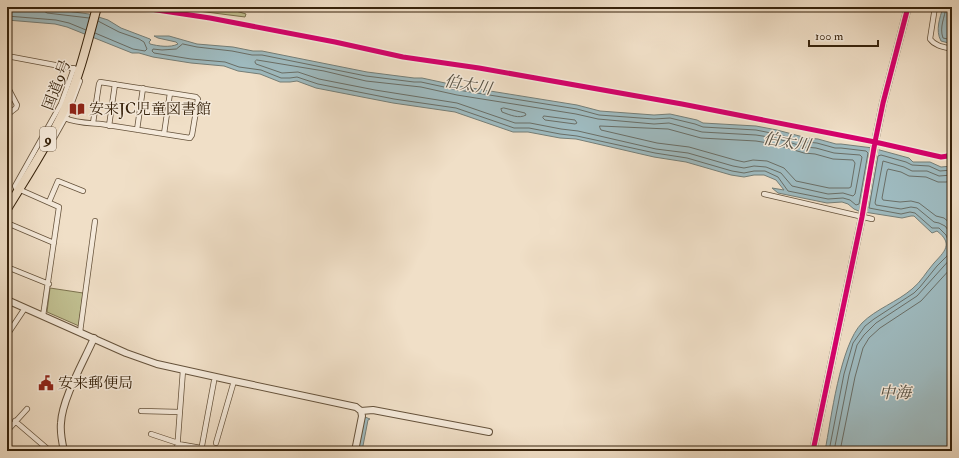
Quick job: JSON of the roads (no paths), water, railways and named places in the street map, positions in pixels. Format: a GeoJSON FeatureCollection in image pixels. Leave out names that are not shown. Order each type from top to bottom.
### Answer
{"type":"FeatureCollection","features":[{"type":"Feature","properties":{"kind":"highway","name":"国道9号"},"geometry":{"type":"LineString","coordinates":[[7,209],[21,190],[61,117],[70,97],[97,7]]}},
{"type":"Feature","properties":{"kind":"street"},"geometry":{"type":"LineString","coordinates":[[137,7],[226,21],[403,57],[478,68],[682,104],[875,142],[941,157],[948,156],[952,150]]}},
{"type":"Feature","properties":{"kind":"street"},"geometry":{"type":"LineString","coordinates":[[813,451],[862,217],[883,103],[908,7]]}},
{"type":"Feature","properties":{"kind":"street"},"geometry":{"type":"LineString","coordinates":[[935,7],[930,39],[937,45],[952,49]]}},
{"type":"Feature","properties":{"kind":"street"},"geometry":{"type":"LineString","coordinates":[[7,56],[78,68],[83,72],[65,118],[21,190]]}},
{"type":"Feature","properties":{"kind":"street"},"geometry":{"type":"LineString","coordinates":[[44,316],[59,207],[21,190],[16,187],[16,185],[57,114],[78,68]]}},
{"type":"Feature","properties":{"kind":"street"},"geometry":{"type":"LineString","coordinates":[[65,118],[109,126],[190,138],[194,128],[198,99],[196,97],[100,82],[93,123]]}},
{"type":"Feature","properties":{"kind":"street"},"geometry":{"type":"LineString","coordinates":[[109,126],[115,84]]}},
{"type":"Feature","properties":{"kind":"street"},"geometry":{"type":"LineString","coordinates":[[7,86],[8,93],[17,106],[7,115]]}},
{"type":"Feature","properties":{"kind":"street"},"geometry":{"type":"LineString","coordinates":[[137,130],[143,88]]}},
{"type":"Feature","properties":{"kind":"street"},"geometry":{"type":"LineString","coordinates":[[164,134],[170,93]]}},
{"type":"Feature","properties":{"kind":"street"},"geometry":{"type":"LineString","coordinates":[[48,202],[58,181],[83,190]]}},
{"type":"Feature","properties":{"kind":"street"},"geometry":{"type":"LineString","coordinates":[[764,194],[872,219]]}},
{"type":"Feature","properties":{"kind":"street"},"geometry":{"type":"LineString","coordinates":[[80,332],[95,221]]}},
{"type":"Feature","properties":{"kind":"street"},"geometry":{"type":"LineString","coordinates":[[7,223],[54,243]]}},
{"type":"Feature","properties":{"kind":"street"},"geometry":{"type":"LineString","coordinates":[[7,267],[49,284]]}},
{"type":"Feature","properties":{"kind":"street"},"geometry":{"type":"LineString","coordinates":[[7,300],[126,353],[157,364],[356,407],[361,411],[362,416],[355,451]]}},
{"type":"Feature","properties":{"kind":"street"},"geometry":{"type":"LineString","coordinates":[[7,335],[25,308]]}},
{"type":"Feature","properties":{"kind":"street"},"geometry":{"type":"LineString","coordinates":[[55,451],[64,450],[61,435],[62,414],[69,393],[94,338]]}},
{"type":"Feature","properties":{"kind":"street"},"geometry":{"type":"LineString","coordinates":[[177,451],[183,370]]}},
{"type":"Feature","properties":{"kind":"street"},"geometry":{"type":"LineString","coordinates":[[151,434],[201,449],[214,381]]}},
{"type":"Feature","properties":{"kind":"street"},"geometry":{"type":"LineString","coordinates":[[216,443],[234,381]]}},
{"type":"Feature","properties":{"kind":"street"},"geometry":{"type":"LineString","coordinates":[[7,431],[27,409]]}},
{"type":"Feature","properties":{"kind":"street"},"geometry":{"type":"LineString","coordinates":[[361,411],[373,410],[489,432]]}},
{"type":"Feature","properties":{"kind":"street"},"geometry":{"type":"LineString","coordinates":[[141,411],[180,412]]}},
{"type":"Feature","properties":{"kind":"street"},"geometry":{"type":"LineString","coordinates":[[16,422],[50,451]]}},
{"type":"Feature","properties":{"kind":"water","name":"伯太川"},"geometry":{"type":"Polygon","coordinates":[[[7,7],[36,7],[89,14],[108,20],[121,28],[150,39],[150,44],[168,46],[178,44],[176,42],[154,36],[169,36],[197,44],[262,51],[367,72],[422,78],[459,86],[577,105],[600,111],[654,115],[670,114],[697,120],[703,123],[756,126],[836,144],[873,148],[861,212],[842,202],[827,203],[778,193],[772,188],[784,190],[776,180],[764,175],[744,177],[731,175],[686,162],[654,157],[576,139],[560,138],[528,132],[513,132],[455,112],[393,103],[316,88],[297,81],[280,82],[260,74],[238,71],[224,66],[191,63],[132,53],[67,27],[55,24],[7,20],[7,7]]]}},
{"type":"Feature","properties":{"kind":"water"},"geometry":{"type":"Polygon","coordinates":[[[943,7],[952,7],[952,44],[941,41],[938,33],[943,7]]]}},
{"type":"Feature","properties":{"kind":"water","name":"中海"},"geometry":{"type":"Polygon","coordinates":[[[876,149],[909,158],[913,162],[930,162],[941,167],[952,166],[952,451],[825,451],[842,365],[854,334],[862,323],[868,318],[906,294],[915,286],[946,248],[945,240],[937,231],[932,233],[914,216],[902,218],[864,212],[876,149]]]}},
{"type":"Feature","properties":{"kind":"water"},"geometry":{"type":"Polygon","coordinates":[[[365,417],[370,419],[368,420],[362,451],[358,451],[365,417]]]}},
{"type":"Feature","properties":{"kind":"waterway"},"geometry":{"type":"LineString","coordinates":[[202,7],[230,11]]}},
{"type":"Feature","properties":{"kind":"place","name":"安来JC児童図書館"},"geometry":{"type":"Point","coordinates":[77,109]}},
{"type":"Feature","properties":{"kind":"place","name":"安来郵便局"},"geometry":{"type":"Point","coordinates":[46,383]}}]}
